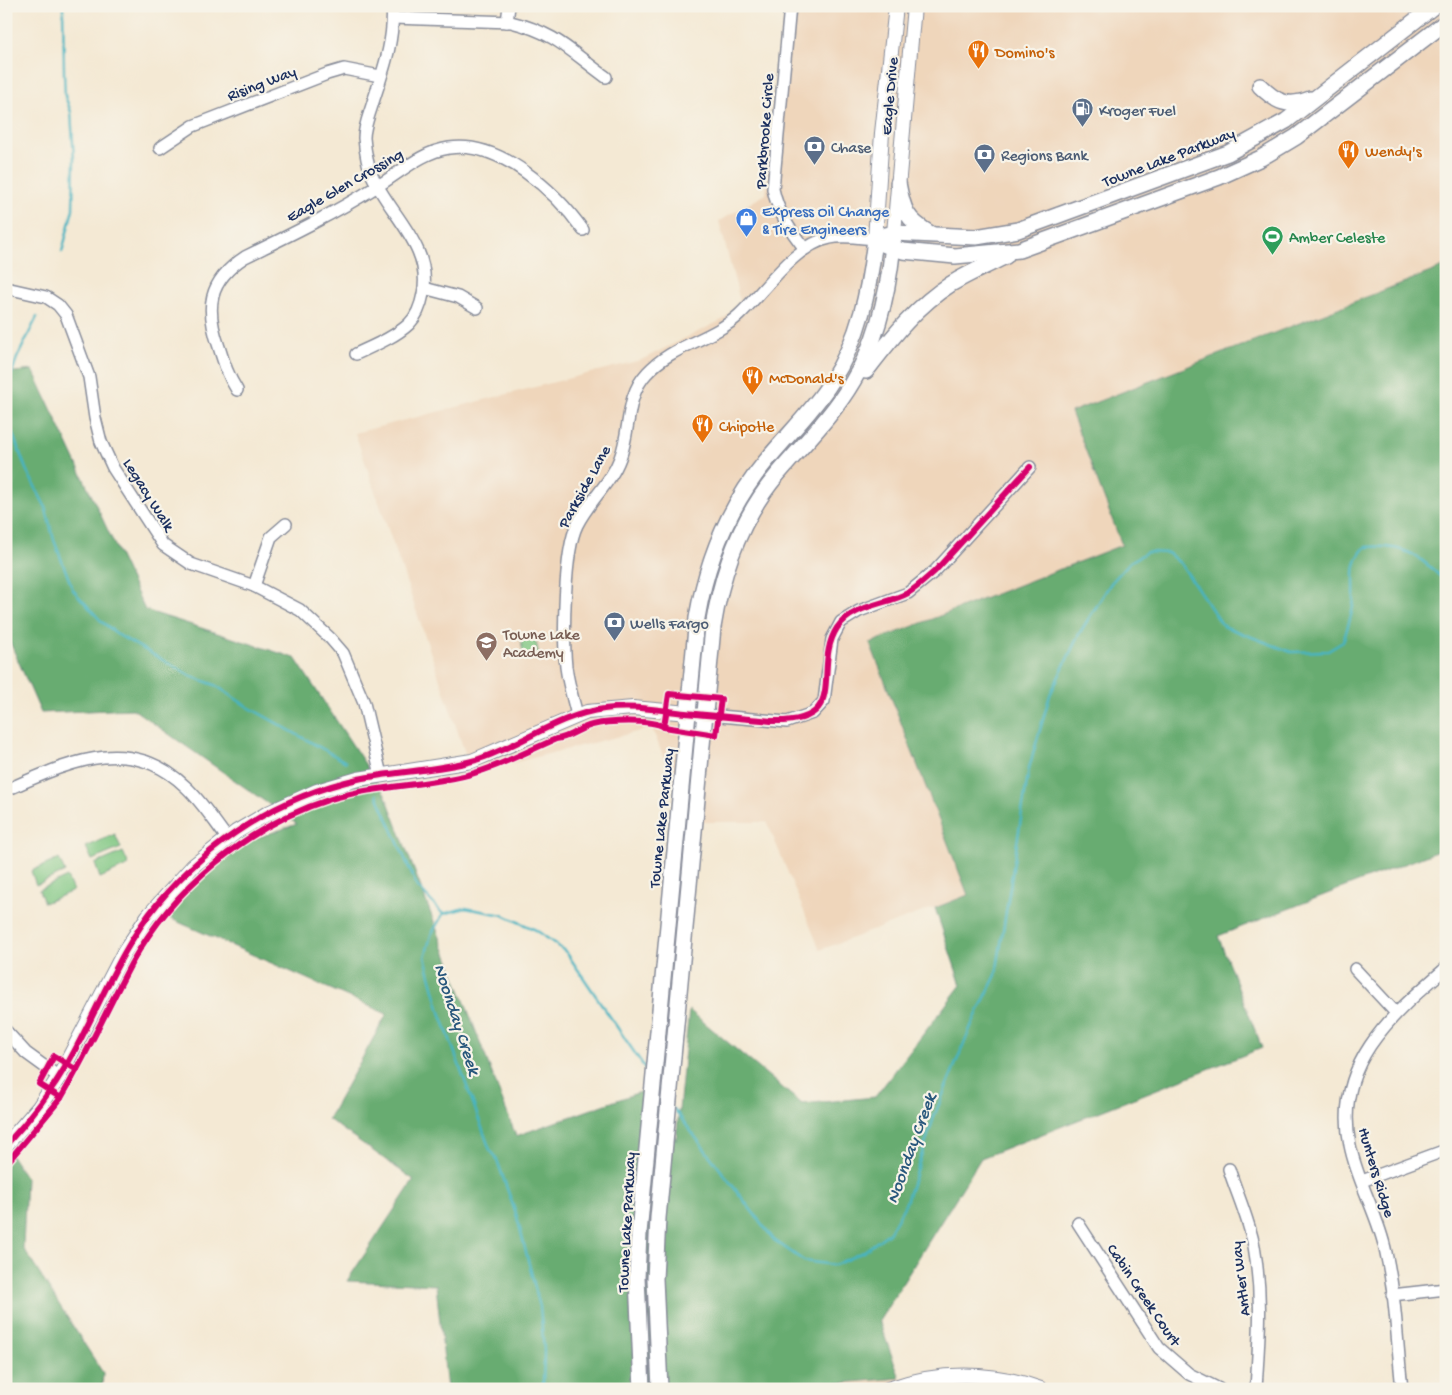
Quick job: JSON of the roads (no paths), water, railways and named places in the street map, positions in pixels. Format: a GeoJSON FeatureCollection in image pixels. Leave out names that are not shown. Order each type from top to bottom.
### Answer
{"type":"FeatureCollection","features":[{"type":"Feature","properties":{"kind":"main road","name":"Towne Lake Parkway"},"geometry":{"type":"LineString","coordinates":[[642,1389],[637,1278],[646,1149],[697,618],[706,572],[713,550],[726,522],[752,478],[812,410],[831,383],[846,356],[866,303],[875,239],[894,233],[976,237],[1000,234],[1051,220],[1235,150],[1279,125],[1434,6]]}},
{"type":"Feature","properties":{"kind":"main road"},"geometry":{"type":"LineString","coordinates":[[842,399],[892,337],[922,306],[952,284],[1020,250],[1219,178],[1261,158],[1315,124],[1446,22]]}},
{"type":"Feature","properties":{"kind":"main road"},"geometry":{"type":"LineString","coordinates":[[1260,86],[1271,97],[1285,104],[1304,101],[1323,93]]}},
{"type":"Feature","properties":{"kind":"main road"},"geometry":{"type":"LineString","coordinates":[[898,183],[904,209],[908,217],[920,228],[935,235]]}},
{"type":"Feature","properties":{"kind":"main road","name":"Eagle Drive"},"geometry":{"type":"LineString","coordinates":[[893,249],[894,233]]}},
{"type":"Feature","properties":{"kind":"main road"},"geometry":{"type":"LineString","coordinates":[[875,239],[893,249],[955,256],[1020,250]]}},
{"type":"Feature","properties":{"kind":"main road","name":"Towne Lake Parkway"},"geometry":{"type":"LineString","coordinates":[[660,1389],[655,1279],[674,1039],[716,612],[728,560],[749,515],[775,476],[818,430],[842,399],[862,364],[878,327],[887,289],[893,249]]}},
{"type":"Feature","properties":{"kind":"street"},"geometry":{"type":"LineString","coordinates":[[508,22],[509,6]]}},
{"type":"Feature","properties":{"kind":"street","name":"Parkbrooke Circle"},"geometry":{"type":"LineString","coordinates":[[790,6],[773,189],[776,203],[787,226],[805,249]]}},
{"type":"Feature","properties":{"kind":"street","name":"Eagle Drive"},"geometry":{"type":"LineString","coordinates":[[875,239],[883,126],[896,6]]}},
{"type":"Feature","properties":{"kind":"street","name":"Eagle Drive"},"geometry":{"type":"LineString","coordinates":[[894,233],[914,6]]}},
{"type":"Feature","properties":{"kind":"street"},"geometry":{"type":"LineString","coordinates":[[356,354],[408,324],[416,314],[424,288],[424,275],[418,249],[378,187],[368,161],[364,136],[380,76],[386,66],[393,12],[508,22],[547,33],[606,77]]}},
{"type":"Feature","properties":{"kind":"street","name":"Rising Way"},"geometry":{"type":"LineString","coordinates":[[160,148],[192,126],[327,74],[344,69],[380,76]]}},
{"type":"Feature","properties":{"kind":"street","name":"Eagle Glen Crossing"},"geometry":{"type":"LineString","coordinates":[[237,390],[229,377],[212,328],[210,313],[210,302],[223,277],[232,266],[245,257],[304,228],[378,187],[400,170],[439,151],[450,148],[479,149],[504,158],[516,165],[563,203],[583,230]]}},
{"type":"Feature","properties":{"kind":"street","name":"Parkside Lane"},"geometry":{"type":"LineString","coordinates":[[577,715],[568,679],[564,650],[570,548],[577,526],[584,513],[618,464],[636,389],[646,373],[667,356],[731,322],[805,249],[829,238],[840,236],[875,239]]}},
{"type":"Feature","properties":{"kind":"street","name":"Legacy Walk"},"geometry":{"type":"LineString","coordinates":[[6,288],[46,297],[58,305],[66,315],[77,339],[89,377],[95,418],[101,442],[113,468],[163,545],[191,564],[254,586],[300,610],[343,653],[364,702],[381,775]]}},
{"type":"Feature","properties":{"kind":"street"},"geometry":{"type":"LineString","coordinates":[[424,288],[458,297],[477,308]]}},
{"type":"Feature","properties":{"kind":"street"},"geometry":{"type":"LineString","coordinates":[[6,1145],[39,1107],[59,1077],[138,930],[178,881],[227,838],[268,813],[300,798],[345,782],[472,761],[503,750],[577,715],[620,708],[787,722],[812,713],[824,701],[832,639],[842,622],[859,611],[900,596],[918,586],[935,571],[1030,467]]}},
{"type":"Feature","properties":{"kind":"street"},"geometry":{"type":"LineString","coordinates":[[254,586],[271,537],[286,524]]}},
{"type":"Feature","properties":{"kind":"street"},"geometry":{"type":"LineString","coordinates":[[6,790],[47,773],[90,760],[116,755],[141,758],[168,772],[188,788],[227,838]]}},
{"type":"Feature","properties":{"kind":"street","name":"Hunters Ridge"},"geometry":{"type":"LineString","coordinates":[[1402,1389],[1386,1252],[1350,1145],[1348,1106],[1354,1078],[1361,1059],[1395,1012],[1446,968]]}},
{"type":"Feature","properties":{"kind":"street"},"geometry":{"type":"LineString","coordinates":[[1355,969],[1395,1012]]}},
{"type":"Feature","properties":{"kind":"street"},"geometry":{"type":"LineString","coordinates":[[6,1031],[26,1053],[59,1077]]}},
{"type":"Feature","properties":{"kind":"street"},"geometry":{"type":"LineString","coordinates":[[1362,1181],[1446,1150]]}},
{"type":"Feature","properties":{"kind":"street","name":"Antler Way"},"geometry":{"type":"LineString","coordinates":[[1229,1169],[1253,1244],[1260,1287],[1261,1332],[1256,1389]]}},
{"type":"Feature","properties":{"kind":"street","name":"Cabin Creek Court"},"geometry":{"type":"LineString","coordinates":[[1078,1223],[1159,1348],[1189,1374],[1219,1389]]}},
{"type":"Feature","properties":{"kind":"street"},"geometry":{"type":"LineString","coordinates":[[1392,1295],[1446,1289]]}},
{"type":"Feature","properties":{"kind":"street"},"geometry":{"type":"LineString","coordinates":[[888,1389],[921,1380],[959,1375],[997,1378],[1041,1389]]}},
{"type":"Feature","properties":{"kind":"waterway"},"geometry":{"type":"LineString","coordinates":[[62,252],[73,209],[74,159],[71,112],[65,96],[63,6]]}},
{"type":"Feature","properties":{"kind":"waterway"},"geometry":{"type":"LineString","coordinates":[[37,317],[17,358],[9,381],[10,427],[26,469],[45,506],[54,540],[73,590],[102,622],[120,636],[193,677],[215,685],[248,707],[346,762]]}},
{"type":"Feature","properties":{"kind":"waterway","name":"Noonday Creek"},"geometry":{"type":"LineString","coordinates":[[674,1109],[774,1240],[804,1261],[835,1265],[863,1252],[889,1233],[905,1205],[935,1114],[972,1024],[996,975],[1029,768],[1050,695],[1079,634],[1111,583],[1130,562],[1147,552],[1168,553],[1181,564],[1223,626],[1291,652],[1328,651],[1343,642],[1353,608],[1355,565],[1365,547],[1391,547],[1410,553],[1428,565],[1446,582]]}},
{"type":"Feature","properties":{"kind":"waterway"},"geometry":{"type":"LineString","coordinates":[[377,795],[417,886],[443,914]]}},
{"type":"Feature","properties":{"kind":"waterway","name":"Noonday Creek"},"geometry":{"type":"LineString","coordinates":[[543,1389],[544,1350],[540,1307],[517,1217],[496,1157],[490,1150],[440,1012],[425,957],[431,935],[443,914],[465,908],[503,915],[536,930],[566,952],[649,1074]]}},
{"type":"Feature","properties":{"kind":"place","name":"Domino's"},"geometry":{"type":"Point","coordinates":[979,70]}},
{"type":"Feature","properties":{"kind":"place","name":"Kroger Fuel"},"geometry":{"type":"Point","coordinates":[1083,128]}},
{"type":"Feature","properties":{"kind":"place","name":"Chase"},"geometry":{"type":"Point","coordinates":[815,165]}},
{"type":"Feature","properties":{"kind":"place","name":"Wendy's"},"geometry":{"type":"Point","coordinates":[1349,169]}},
{"type":"Feature","properties":{"kind":"place","name":"Regions Bank"},"geometry":{"type":"Point","coordinates":[985,173]}},
{"type":"Feature","properties":{"kind":"place","name":"Express Oil Change & Tire Engineers"},"geometry":{"type":"Point","coordinates":[746,238]}},
{"type":"Feature","properties":{"kind":"place","name":"Amber Celeste"},"geometry":{"type":"Point","coordinates":[1273,255]}},
{"type":"Feature","properties":{"kind":"place","name":"McDonald's"},"geometry":{"type":"Point","coordinates":[753,396]}},
{"type":"Feature","properties":{"kind":"place","name":"Chipotle"},"geometry":{"type":"Point","coordinates":[703,444]}},
{"type":"Feature","properties":{"kind":"place","name":"Wells Fargo"},"geometry":{"type":"Point","coordinates":[614,641]}},
{"type":"Feature","properties":{"kind":"place","name":"Towne Lake Academy"},"geometry":{"type":"Point","coordinates":[487,661]}}]}
